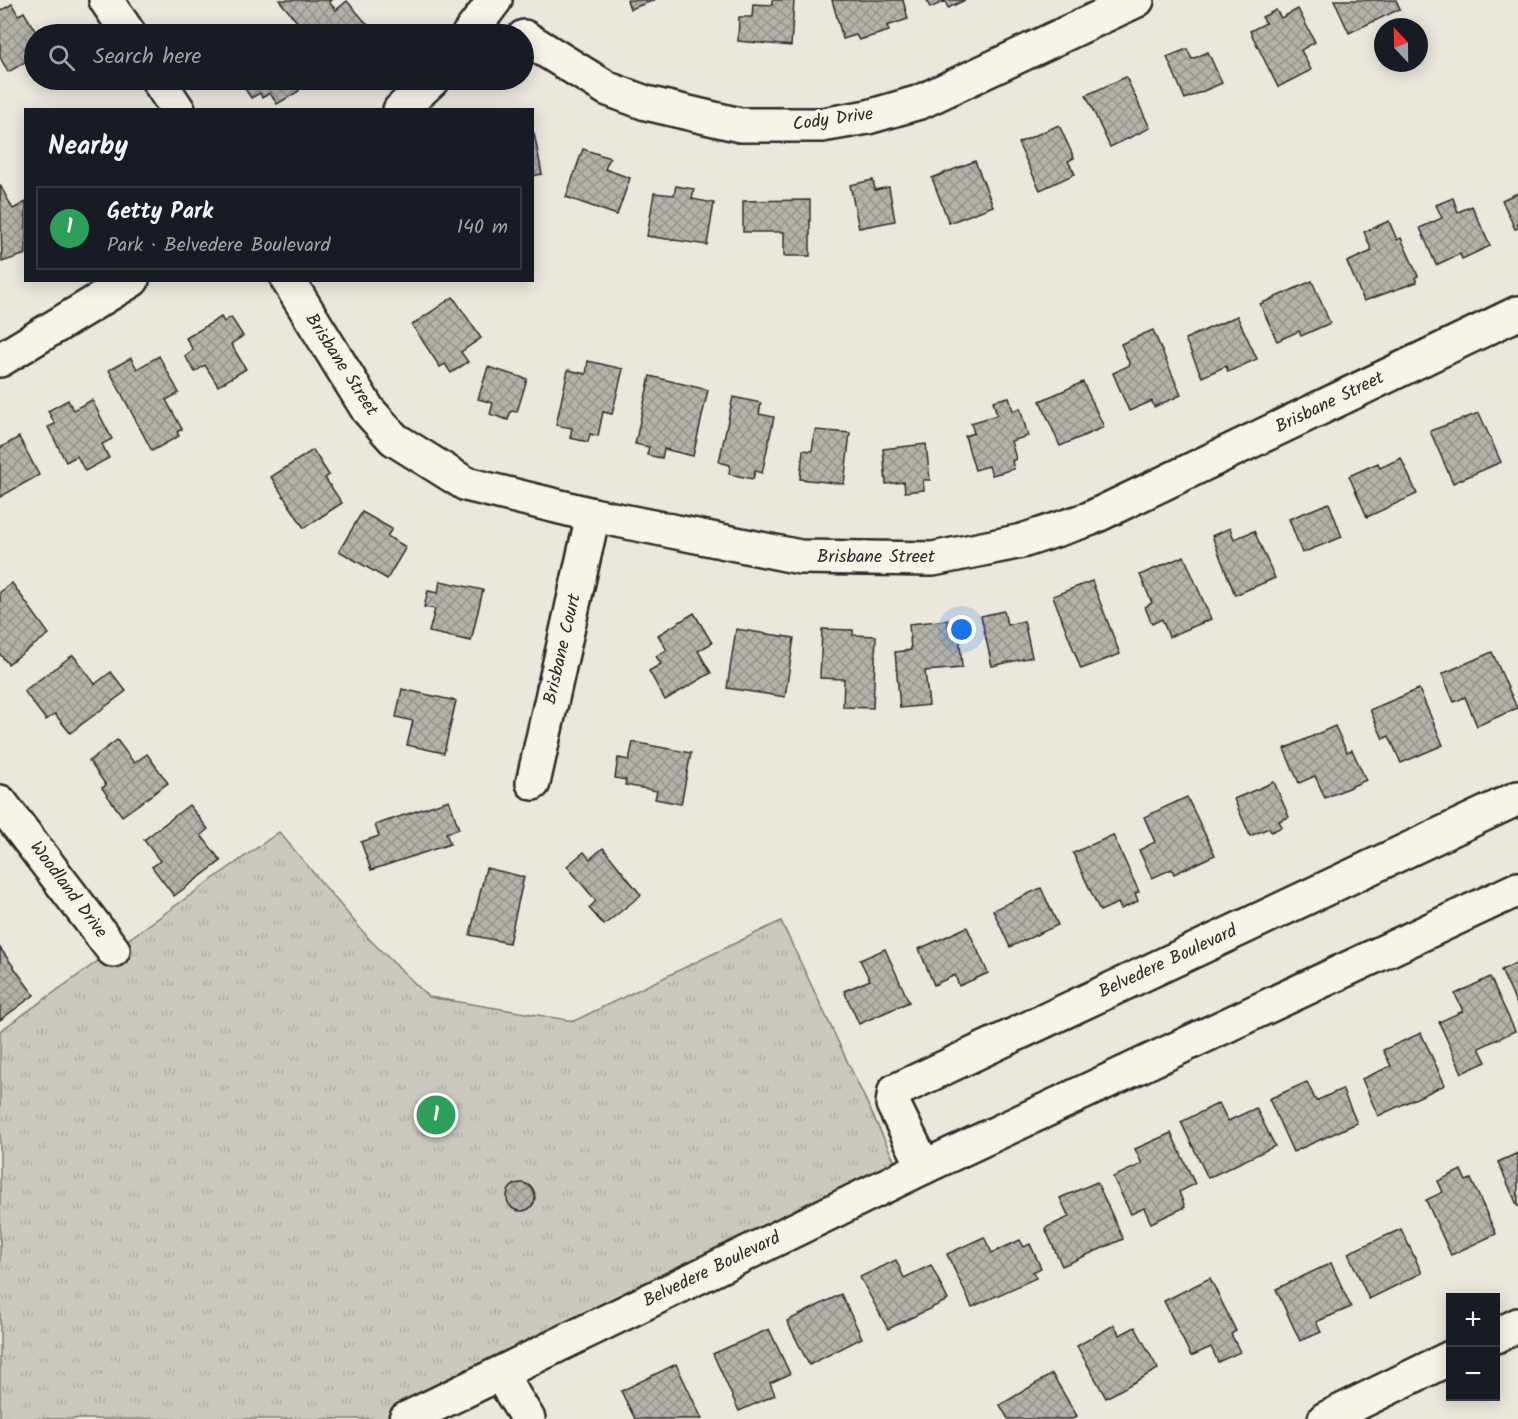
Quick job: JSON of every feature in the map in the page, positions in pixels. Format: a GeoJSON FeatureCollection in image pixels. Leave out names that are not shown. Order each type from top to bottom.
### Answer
{"type":"FeatureCollection","features":[{"type":"Feature","properties":{"kind":"street"},"geometry":{"type":"LineString","coordinates":[[106,0],[122,24]]}},
{"type":"Feature","properties":{"kind":"street","name":"Cody Drive"},"geometry":{"type":"LineString","coordinates":[[534,43],[608,89],[646,103],[740,125],[822,125],[868,117],[920,102],[1137,0]]}},
{"type":"Feature","properties":{"kind":"street"},"geometry":{"type":"LineString","coordinates":[[484,16],[500,24]]}},
{"type":"Feature","properties":{"kind":"street"},"geometry":{"type":"LineString","coordinates":[[165,90],[177,108]]}},
{"type":"Feature","properties":{"kind":"street"},"geometry":{"type":"LineString","coordinates":[[402,108],[421,90]]}},
{"type":"Feature","properties":{"kind":"street"},"geometry":{"type":"LineString","coordinates":[[0,360],[129,282]]}},
{"type":"Feature","properties":{"kind":"street","name":"Brisbane Street"},"geometry":{"type":"LineString","coordinates":[[289,282],[368,410],[394,439],[466,483],[593,515],[800,557],[933,559],[1022,541],[1089,519],[1518,314]]}},
{"type":"Feature","properties":{"kind":"street","name":"Brisbane Court"},"geometry":{"type":"LineString","coordinates":[[533,783],[593,515]]}},
{"type":"Feature","properties":{"kind":"street","name":"Belvedere Boulevard"},"geometry":{"type":"LineString","coordinates":[[924,1167],[893,1104],[895,1090],[1518,798]]}},
{"type":"Feature","properties":{"kind":"street","name":"Woodland Drive"},"geometry":{"type":"LineString","coordinates":[[0,802],[113,950]]}},
{"type":"Feature","properties":{"kind":"street","name":"Belvedere Boulevard"},"geometry":{"type":"LineString","coordinates":[[406,1419],[924,1167],[1518,890]]}},
{"type":"Feature","properties":{"kind":"street"},"geometry":{"type":"LineString","coordinates":[[1500,1334],[1518,1325]]}},
{"type":"Feature","properties":{"kind":"street"},"geometry":{"type":"LineString","coordinates":[[1325,1419],[1446,1360]]}},
{"type":"Feature","properties":{"kind":"street"},"geometry":{"type":"LineString","coordinates":[[500,1374],[528,1419]]}},
{"type":"Feature","properties":{"kind":"green space"},"geometry":{"type":"Polygon","coordinates":[[[279,832],[370,940],[429,997],[574,1021],[781,921],[902,1177],[406,1419],[0,1419],[0,1031],[279,832]]]}},
{"type":"Feature","properties":{"kind":"building"},"geometry":{"type":"Polygon","coordinates":[[[279,0],[331,0],[329,2],[336,10],[347,1],[367,24],[299,24],[279,0]]]}},
{"type":"Feature","properties":{"kind":"building"},"geometry":{"type":"Polygon","coordinates":[[[627,0],[655,0],[630,9],[627,0]]]}},
{"type":"Feature","properties":{"kind":"building"},"geometry":{"type":"Polygon","coordinates":[[[772,0],[794,0],[791,46],[738,41],[739,17],[752,17],[753,4],[772,5],[772,0]]]}},
{"type":"Feature","properties":{"kind":"building"},"geometry":{"type":"Polygon","coordinates":[[[832,0],[903,0],[908,19],[887,26],[889,31],[859,40],[856,35],[843,39],[832,0]]]}},
{"type":"Feature","properties":{"kind":"building"},"geometry":{"type":"Polygon","coordinates":[[[927,0],[965,0],[948,8],[945,1],[930,8],[927,0]]]}},
{"type":"Feature","properties":{"kind":"building"},"geometry":{"type":"Polygon","coordinates":[[[1334,0],[1396,0],[1400,9],[1381,18],[1374,18],[1374,21],[1349,33],[1334,0]]]}},
{"type":"Feature","properties":{"kind":"building"},"geometry":{"type":"Polygon","coordinates":[[[12,4],[18,15],[24,12],[31,24],[24,24],[24,63],[8,72],[0,57],[0,11],[12,4]]]}},
{"type":"Feature","properties":{"kind":"building"},"geometry":{"type":"Polygon","coordinates":[[[1298,9],[1315,42],[1301,50],[1311,70],[1278,87],[1250,31],[1266,23],[1262,17],[1276,10],[1281,18],[1298,9]]]}},
{"type":"Feature","properties":{"kind":"building"},"geometry":{"type":"Polygon","coordinates":[[[1187,49],[1192,59],[1208,52],[1222,83],[1185,99],[1167,57],[1187,49]]]}},
{"type":"Feature","properties":{"kind":"building"},"geometry":{"type":"Polygon","coordinates":[[[1126,77],[1150,128],[1110,147],[1086,95],[1126,77]]]}},
{"type":"Feature","properties":{"kind":"building"},"geometry":{"type":"Polygon","coordinates":[[[246,90],[299,91],[277,104],[270,93],[262,98],[260,93],[251,98],[246,90]]]}},
{"type":"Feature","properties":{"kind":"building"},"geometry":{"type":"Polygon","coordinates":[[[1059,125],[1074,158],[1068,161],[1075,174],[1040,190],[1018,143],[1059,125]]]}},
{"type":"Feature","properties":{"kind":"building"},"geometry":{"type":"Polygon","coordinates":[[[534,133],[542,174],[534,176],[534,133]]]}},
{"type":"Feature","properties":{"kind":"building"},"geometry":{"type":"Polygon","coordinates":[[[583,149],[610,158],[605,169],[630,178],[617,215],[566,197],[583,149]]]}},
{"type":"Feature","properties":{"kind":"building"},"geometry":{"type":"Polygon","coordinates":[[[975,161],[993,206],[949,223],[932,178],[975,161]]]}},
{"type":"Feature","properties":{"kind":"building"},"geometry":{"type":"Polygon","coordinates":[[[873,180],[875,190],[889,187],[895,221],[859,228],[850,185],[873,180]]]}},
{"type":"Feature","properties":{"kind":"building"},"geometry":{"type":"Polygon","coordinates":[[[0,185],[13,209],[24,203],[24,255],[2,262],[0,185]]]}},
{"type":"Feature","properties":{"kind":"building"},"geometry":{"type":"Polygon","coordinates":[[[676,186],[694,189],[692,199],[714,203],[707,245],[647,236],[654,193],[674,195],[676,186]]]}},
{"type":"Feature","properties":{"kind":"building"},"geometry":{"type":"Polygon","coordinates":[[[1518,193],[1518,228],[1515,229],[1502,200],[1518,193]]]}},
{"type":"Feature","properties":{"kind":"building"},"geometry":{"type":"Polygon","coordinates":[[[1453,198],[1458,212],[1472,206],[1490,246],[1462,259],[1460,254],[1436,265],[1420,228],[1442,218],[1436,205],[1453,198]]]}},
{"type":"Feature","properties":{"kind":"building"},"geometry":{"type":"Polygon","coordinates":[[[810,200],[810,256],[784,256],[784,232],[743,232],[743,201],[810,200]]]}},
{"type":"Feature","properties":{"kind":"building"},"geometry":{"type":"Polygon","coordinates":[[[1389,221],[1397,240],[1401,238],[1418,276],[1415,278],[1417,282],[1364,301],[1347,262],[1372,251],[1364,232],[1389,221]]]}},
{"type":"Feature","properties":{"kind":"building"},"geometry":{"type":"Polygon","coordinates":[[[1312,281],[1330,323],[1301,336],[1299,331],[1277,341],[1260,304],[1312,281]]]}},
{"type":"Feature","properties":{"kind":"building"},"geometry":{"type":"Polygon","coordinates":[[[453,297],[481,338],[461,352],[468,362],[451,373],[445,364],[440,367],[412,325],[453,297]]]}},
{"type":"Feature","properties":{"kind":"building"},"geometry":{"type":"Polygon","coordinates":[[[1237,316],[1257,359],[1228,372],[1226,366],[1202,377],[1185,339],[1237,316]]]}},
{"type":"Feature","properties":{"kind":"building"},"geometry":{"type":"Polygon","coordinates":[[[221,317],[224,322],[231,317],[243,336],[231,344],[246,369],[218,386],[205,365],[195,372],[185,356],[193,350],[186,338],[221,317]]]}},
{"type":"Feature","properties":{"kind":"building"},"geometry":{"type":"Polygon","coordinates":[[[1153,330],[1181,395],[1154,407],[1152,401],[1129,411],[1113,373],[1130,365],[1121,344],[1153,330]]]}},
{"type":"Feature","properties":{"kind":"building"},"geometry":{"type":"Polygon","coordinates":[[[159,356],[179,393],[166,400],[182,429],[177,432],[179,436],[152,451],[109,370],[131,358],[137,369],[159,356]]]}},
{"type":"Feature","properties":{"kind":"building"},"geometry":{"type":"Polygon","coordinates":[[[588,361],[623,369],[612,414],[603,412],[598,436],[590,434],[588,442],[570,438],[572,428],[556,425],[568,370],[586,374],[588,361]]]}},
{"type":"Feature","properties":{"kind":"building"},"geometry":{"type":"Polygon","coordinates":[[[488,367],[527,379],[517,412],[511,411],[508,420],[490,414],[493,403],[478,399],[488,367]]]}},
{"type":"Feature","properties":{"kind":"building"},"geometry":{"type":"Polygon","coordinates":[[[650,376],[708,390],[693,456],[664,449],[662,458],[647,455],[649,447],[635,444],[650,376]]]}},
{"type":"Feature","properties":{"kind":"building"},"geometry":{"type":"Polygon","coordinates":[[[1083,382],[1104,427],[1060,446],[1040,401],[1083,382]]]}},
{"type":"Feature","properties":{"kind":"building"},"geometry":{"type":"Polygon","coordinates":[[[733,397],[761,403],[759,414],[774,417],[762,473],[755,471],[753,479],[729,474],[730,465],[719,462],[733,397]]]}},
{"type":"Feature","properties":{"kind":"building"},"geometry":{"type":"Polygon","coordinates":[[[1009,397],[1013,411],[1020,408],[1028,436],[1011,441],[1016,459],[1012,461],[1014,469],[992,475],[989,466],[975,470],[965,436],[974,433],[971,423],[997,415],[993,401],[1009,397]]]}},
{"type":"Feature","properties":{"kind":"building"},"geometry":{"type":"Polygon","coordinates":[[[68,400],[73,410],[92,400],[112,439],[102,444],[109,458],[85,471],[77,456],[66,462],[48,427],[55,424],[48,411],[68,400]]]}},
{"type":"Feature","properties":{"kind":"building"},"geometry":{"type":"Polygon","coordinates":[[[1479,413],[1501,462],[1453,483],[1430,431],[1479,413]]]}},
{"type":"Feature","properties":{"kind":"building"},"geometry":{"type":"Polygon","coordinates":[[[815,430],[850,433],[844,484],[800,479],[803,450],[812,451],[815,430]]]}},
{"type":"Feature","properties":{"kind":"building"},"geometry":{"type":"Polygon","coordinates":[[[19,437],[39,475],[0,497],[0,448],[19,437]]]}},
{"type":"Feature","properties":{"kind":"building"},"geometry":{"type":"Polygon","coordinates":[[[926,444],[930,480],[923,480],[924,490],[905,492],[904,482],[886,484],[883,449],[926,444]]]}},
{"type":"Feature","properties":{"kind":"building"},"geometry":{"type":"Polygon","coordinates":[[[313,450],[329,475],[325,478],[342,503],[304,528],[271,477],[313,450]]]}},
{"type":"Feature","properties":{"kind":"building"},"geometry":{"type":"Polygon","coordinates":[[[1401,458],[1417,494],[1367,517],[1349,476],[1378,463],[1380,468],[1401,458]]]}},
{"type":"Feature","properties":{"kind":"building"},"geometry":{"type":"Polygon","coordinates":[[[1329,503],[1342,537],[1302,553],[1289,519],[1329,503]]]}},
{"type":"Feature","properties":{"kind":"building"},"geometry":{"type":"Polygon","coordinates":[[[362,512],[392,529],[387,536],[406,547],[387,579],[339,551],[362,512]]]}},
{"type":"Feature","properties":{"kind":"building"},"geometry":{"type":"Polygon","coordinates":[[[1230,528],[1234,539],[1254,531],[1275,578],[1235,595],[1212,536],[1230,528]]]}},
{"type":"Feature","properties":{"kind":"building"},"geometry":{"type":"Polygon","coordinates":[[[1184,556],[1211,619],[1169,637],[1162,619],[1152,624],[1145,607],[1152,603],[1140,575],[1184,556]]]}},
{"type":"Feature","properties":{"kind":"building"},"geometry":{"type":"Polygon","coordinates":[[[440,581],[483,590],[471,641],[429,632],[435,609],[424,607],[428,591],[438,593],[440,581]]]}},
{"type":"Feature","properties":{"kind":"building"},"geometry":{"type":"Polygon","coordinates":[[[1092,581],[1120,654],[1081,669],[1053,596],[1092,581]]]}},
{"type":"Feature","properties":{"kind":"building"},"geometry":{"type":"Polygon","coordinates":[[[12,583],[49,634],[8,664],[0,654],[0,592],[12,583]]]}},
{"type":"Feature","properties":{"kind":"building"},"geometry":{"type":"Polygon","coordinates":[[[1004,611],[1007,625],[1024,621],[1032,657],[992,666],[981,616],[1004,611]]]}},
{"type":"Feature","properties":{"kind":"building"},"geometry":{"type":"Polygon","coordinates":[[[694,613],[712,643],[698,651],[711,673],[665,700],[649,671],[661,664],[656,656],[667,650],[658,635],[694,613]]]}},
{"type":"Feature","properties":{"kind":"building"},"geometry":{"type":"Polygon","coordinates":[[[948,620],[949,633],[959,632],[962,668],[925,671],[929,705],[900,708],[895,652],[911,650],[909,624],[948,620]]]}},
{"type":"Feature","properties":{"kind":"building"},"geometry":{"type":"Polygon","coordinates":[[[736,629],[794,638],[785,697],[727,688],[736,629]]]}},
{"type":"Feature","properties":{"kind":"building"},"geometry":{"type":"Polygon","coordinates":[[[822,629],[853,630],[853,635],[876,636],[873,708],[843,707],[844,679],[820,678],[822,629]]]}},
{"type":"Feature","properties":{"kind":"building"},"geometry":{"type":"Polygon","coordinates":[[[1492,652],[1517,708],[1477,726],[1465,697],[1454,702],[1442,674],[1492,652]]]}},
{"type":"Feature","properties":{"kind":"building"},"geometry":{"type":"Polygon","coordinates":[[[73,655],[95,684],[111,672],[126,691],[70,733],[55,714],[46,720],[24,691],[73,655]]]}},
{"type":"Feature","properties":{"kind":"building"},"geometry":{"type":"Polygon","coordinates":[[[402,689],[456,701],[444,753],[407,745],[413,721],[396,717],[402,689]]]}},
{"type":"Feature","properties":{"kind":"building"},"geometry":{"type":"Polygon","coordinates":[[[1419,689],[1443,745],[1401,763],[1389,736],[1383,739],[1370,710],[1419,689]]]}},
{"type":"Feature","properties":{"kind":"building"},"geometry":{"type":"Polygon","coordinates":[[[1335,726],[1347,752],[1352,750],[1366,780],[1325,798],[1315,776],[1299,783],[1284,749],[1335,726]]]}},
{"type":"Feature","properties":{"kind":"building"},"geometry":{"type":"Polygon","coordinates":[[[117,740],[134,763],[147,754],[168,783],[122,816],[102,788],[106,785],[89,761],[117,740]]]}},
{"type":"Feature","properties":{"kind":"building"},"geometry":{"type":"Polygon","coordinates":[[[633,742],[691,753],[681,804],[655,799],[657,791],[625,785],[626,780],[615,778],[618,758],[629,760],[633,742]]]}},
{"type":"Feature","properties":{"kind":"building"},"geometry":{"type":"Polygon","coordinates":[[[1274,782],[1289,817],[1279,821],[1282,827],[1271,832],[1269,828],[1250,836],[1234,799],[1274,782]]]}},
{"type":"Feature","properties":{"kind":"building"},"geometry":{"type":"Polygon","coordinates":[[[1187,797],[1215,855],[1174,874],[1172,869],[1152,878],[1139,850],[1155,842],[1144,817],[1187,797]]]}},
{"type":"Feature","properties":{"kind":"building"},"geometry":{"type":"Polygon","coordinates":[[[449,800],[459,829],[446,833],[450,844],[371,870],[361,842],[379,836],[375,825],[449,800]]]}},
{"type":"Feature","properties":{"kind":"building"},"geometry":{"type":"Polygon","coordinates":[[[189,805],[208,829],[201,835],[221,861],[174,896],[152,867],[160,861],[144,840],[189,805]]]}},
{"type":"Feature","properties":{"kind":"building"},"geometry":{"type":"Polygon","coordinates":[[[1113,835],[1139,892],[1135,893],[1138,901],[1121,909],[1118,903],[1100,911],[1073,853],[1113,835]]]}},
{"type":"Feature","properties":{"kind":"building"},"geometry":{"type":"Polygon","coordinates":[[[603,848],[641,895],[604,925],[589,908],[596,901],[567,866],[584,852],[590,859],[603,848]]]}},
{"type":"Feature","properties":{"kind":"building"},"geometry":{"type":"Polygon","coordinates":[[[486,868],[524,877],[509,943],[470,935],[486,868]]]}},
{"type":"Feature","properties":{"kind":"building"},"geometry":{"type":"Polygon","coordinates":[[[1041,888],[1058,925],[1010,947],[993,910],[1041,888]]]}},
{"type":"Feature","properties":{"kind":"building"},"geometry":{"type":"Polygon","coordinates":[[[967,927],[988,973],[959,986],[955,975],[934,985],[919,949],[967,927]]]}},
{"type":"Feature","properties":{"kind":"building"},"geometry":{"type":"Polygon","coordinates":[[[0,948],[34,995],[0,1020],[0,948]]]}},
{"type":"Feature","properties":{"kind":"building"},"geometry":{"type":"Polygon","coordinates":[[[885,949],[909,1002],[859,1024],[844,991],[870,980],[860,960],[885,949]]]}},
{"type":"Feature","properties":{"kind":"building"},"geometry":{"type":"Polygon","coordinates":[[[1518,962],[1518,1007],[1501,970],[1518,962]]]}},
{"type":"Feature","properties":{"kind":"building"},"geometry":{"type":"Polygon","coordinates":[[[1490,977],[1515,1031],[1479,1048],[1486,1062],[1462,1073],[1439,1022],[1463,1011],[1455,994],[1490,977]]]}},
{"type":"Feature","properties":{"kind":"building"},"geometry":{"type":"Polygon","coordinates":[[[1421,1033],[1445,1085],[1378,1116],[1362,1079],[1391,1066],[1383,1050],[1421,1033]]]}},
{"type":"Feature","properties":{"kind":"building"},"geometry":{"type":"Polygon","coordinates":[[[1307,1082],[1316,1101],[1342,1089],[1357,1123],[1293,1152],[1269,1099],[1307,1082]]]}},
{"type":"Feature","properties":{"kind":"building"},"geometry":{"type":"Polygon","coordinates":[[[1219,1103],[1228,1121],[1256,1108],[1275,1146],[1208,1178],[1181,1122],[1219,1103]]]}},
{"type":"Feature","properties":{"kind":"building"},"geometry":{"type":"Polygon","coordinates":[[[1171,1133],[1195,1184],[1179,1192],[1185,1207],[1151,1223],[1144,1208],[1131,1214],[1113,1177],[1142,1164],[1135,1149],[1171,1133]]]}},
{"type":"Feature","properties":{"kind":"building"},"geometry":{"type":"Polygon","coordinates":[[[1518,1153],[1518,1207],[1498,1162],[1518,1153]]]}},
{"type":"Feature","properties":{"kind":"building"},"geometry":{"type":"Polygon","coordinates":[[[1461,1170],[1466,1181],[1471,1179],[1496,1234],[1451,1255],[1426,1200],[1443,1192],[1438,1181],[1461,1170]]]}},
{"type":"Feature","properties":{"kind":"building"},"geometry":{"type":"Polygon","coordinates":[[[1097,1182],[1123,1239],[1062,1266],[1045,1228],[1069,1217],[1060,1198],[1097,1182]]]}},
{"type":"Feature","properties":{"kind":"building"},"geometry":{"type":"Polygon","coordinates":[[[521,1183],[531,1187],[535,1197],[531,1207],[521,1211],[511,1207],[507,1197],[511,1187],[521,1183]]]}},
{"type":"Feature","properties":{"kind":"building"},"geometry":{"type":"Polygon","coordinates":[[[1401,1229],[1422,1273],[1369,1299],[1348,1253],[1401,1229]]]}},
{"type":"Feature","properties":{"kind":"building"},"geometry":{"type":"Polygon","coordinates":[[[984,1237],[992,1253],[1020,1240],[1024,1247],[1030,1244],[1041,1268],[1033,1272],[1036,1278],[972,1307],[947,1254],[984,1237]]]}},
{"type":"Feature","properties":{"kind":"building"},"geometry":{"type":"Polygon","coordinates":[[[896,1260],[904,1278],[931,1265],[948,1300],[888,1329],[860,1277],[896,1260]]]}},
{"type":"Feature","properties":{"kind":"building"},"geometry":{"type":"Polygon","coordinates":[[[1331,1263],[1351,1307],[1316,1322],[1321,1332],[1300,1341],[1276,1289],[1331,1263]]]}},
{"type":"Feature","properties":{"kind":"building"},"geometry":{"type":"Polygon","coordinates":[[[1210,1278],[1236,1331],[1231,1334],[1240,1352],[1218,1362],[1211,1347],[1191,1356],[1164,1301],[1210,1278]]]}},
{"type":"Feature","properties":{"kind":"building"},"geometry":{"type":"Polygon","coordinates":[[[841,1294],[862,1338],[809,1365],[787,1321],[841,1294]]]}},
{"type":"Feature","properties":{"kind":"building"},"geometry":{"type":"Polygon","coordinates":[[[1114,1325],[1120,1335],[1135,1327],[1158,1369],[1106,1398],[1077,1346],[1114,1325]]]}},
{"type":"Feature","properties":{"kind":"building"},"geometry":{"type":"Polygon","coordinates":[[[769,1329],[790,1374],[770,1383],[775,1395],[739,1411],[713,1354],[769,1329]]]}},
{"type":"Feature","properties":{"kind":"building"},"geometry":{"type":"Polygon","coordinates":[[[676,1364],[702,1419],[635,1419],[621,1391],[676,1364]]]}},
{"type":"Feature","properties":{"kind":"building"},"geometry":{"type":"Polygon","coordinates":[[[1052,1374],[1077,1416],[1072,1419],[1008,1419],[1000,1405],[1052,1374]]]}},
{"type":"Feature","properties":{"kind":"place","name":"Getty Park"},"geometry":{"type":"Point","coordinates":[436,1115]}}]}
